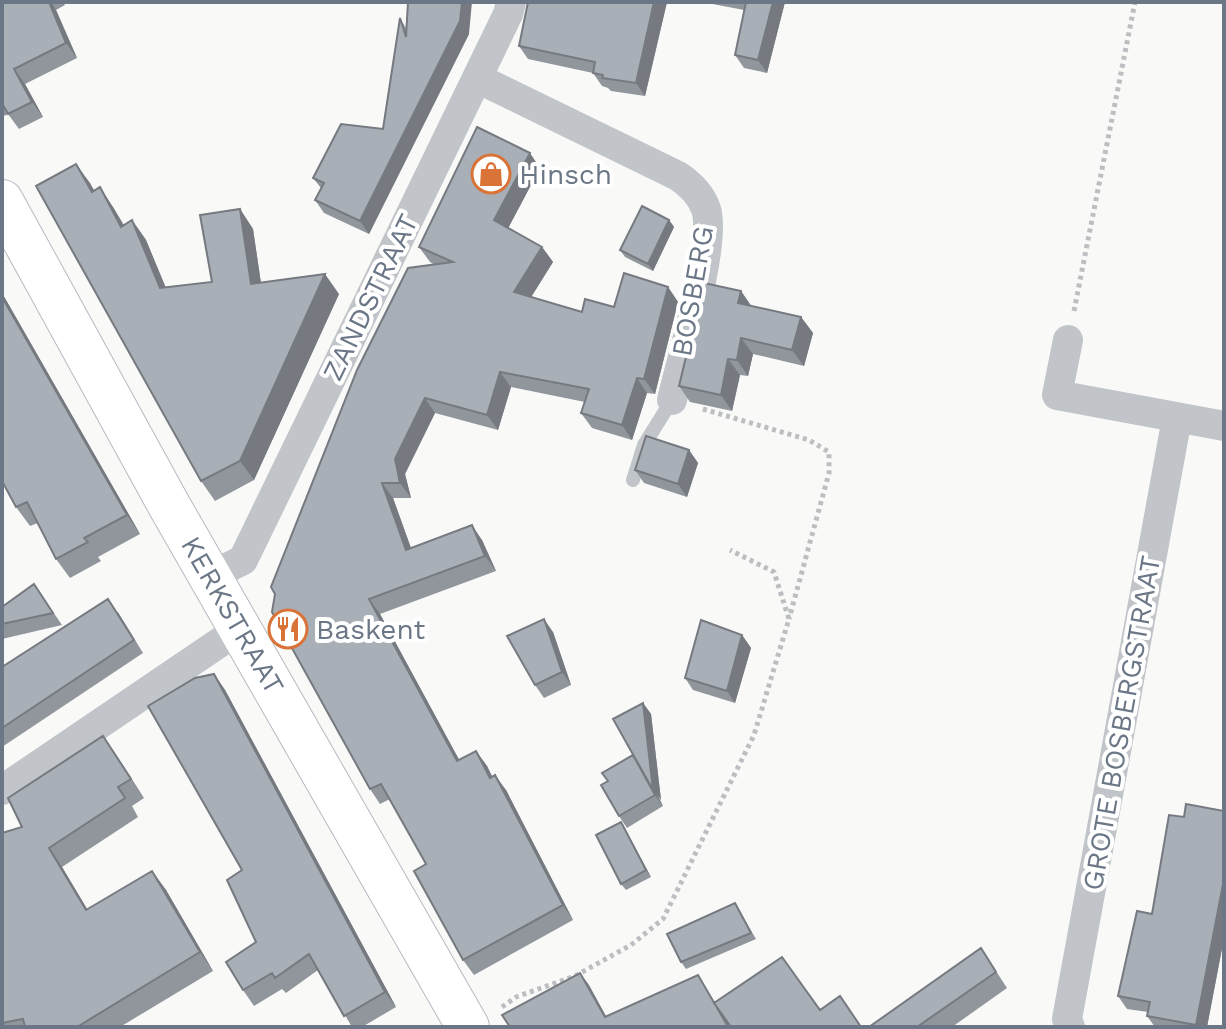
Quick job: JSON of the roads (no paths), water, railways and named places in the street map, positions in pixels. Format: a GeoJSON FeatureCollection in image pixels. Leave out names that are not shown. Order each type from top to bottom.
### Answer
{"type":"FeatureCollection","features":[{"type":"Feature","properties":{"kind":"main road","name":"KERKSTRAAT"},"geometry":{"type":"LineString","coordinates":[[2,201],[241,628],[482,1019]]}},
{"type":"Feature","properties":{"kind":"street","name":"ZANDSTRAAT"},"geometry":{"type":"LineString","coordinates":[[211,576],[243,560],[511,2]]}},
{"type":"Feature","properties":{"kind":"street","name":"BOSBERG"},"geometry":{"type":"LineString","coordinates":[[477,78],[678,176],[697,195],[706,210],[706,250],[672,400]]}},
{"type":"Feature","properties":{"kind":"street"},"geometry":{"type":"LineString","coordinates":[[1068,340],[1057,395],[1224,426]]}},
{"type":"Feature","properties":{"kind":"street","name":"GROTE BOSBERGSTRAAT"},"geometry":{"type":"LineString","coordinates":[[1070,1027],[1067,1019],[1177,418]]}},
{"type":"Feature","properties":{"kind":"street"},"geometry":{"type":"LineString","coordinates":[[2,790],[241,628]]}},
{"type":"Feature","properties":{"kind":"lane"},"geometry":{"type":"LineString","coordinates":[[633,480],[644,445],[672,400]]}},
{"type":"Feature","properties":{"kind":"place","name":"Hinsch"},"geometry":{"type":"Point","coordinates":[491,174]}},
{"type":"Feature","properties":{"kind":"place","name":"Baskent"},"geometry":{"type":"Point","coordinates":[288,629]}}]}
